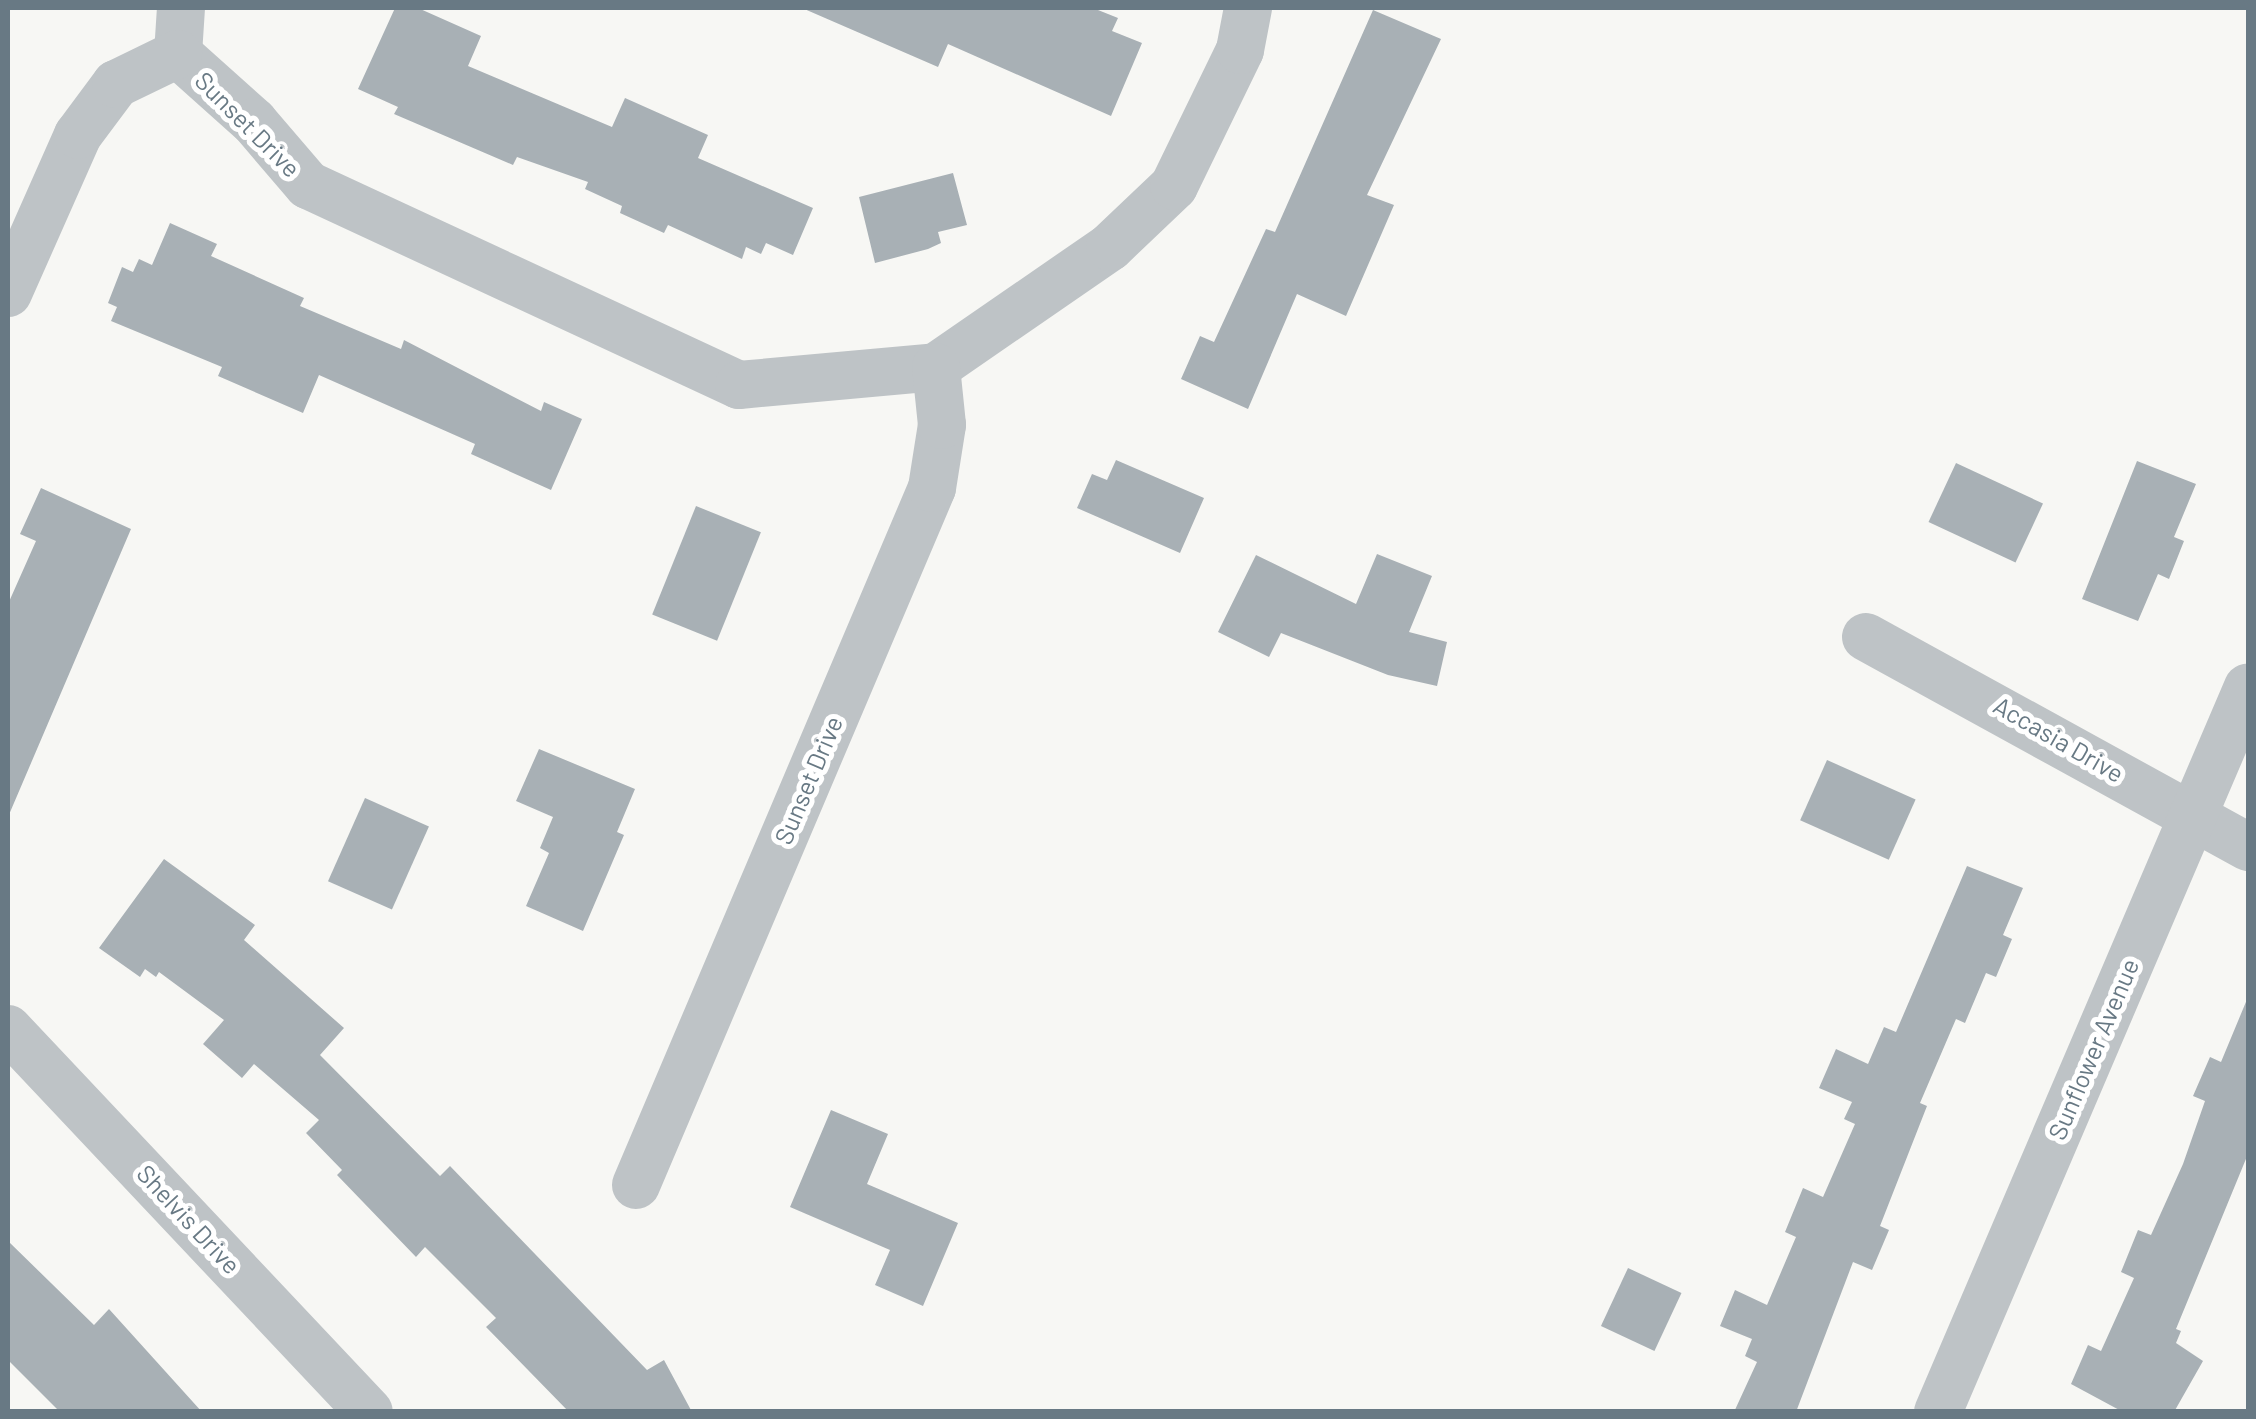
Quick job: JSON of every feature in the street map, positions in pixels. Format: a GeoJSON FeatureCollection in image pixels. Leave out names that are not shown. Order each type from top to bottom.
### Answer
{"type":"FeatureCollection","features":[{"type":"Feature","properties":{"kind":"street","name":"Sunset Drive"},"geometry":{"type":"LineString","coordinates":[[179,31],[308,185],[739,385],[936,367],[1110,247],[1174,186],[1240,50],[1248,8]]}},
{"type":"Feature","properties":{"kind":"street"},"geometry":{"type":"LineString","coordinates":[[8,292],[78,135],[116,84],[179,31]]}},
{"type":"Feature","properties":{"kind":"street","name":"Sunset Drive"},"geometry":{"type":"LineString","coordinates":[[636,1185],[932,488],[942,425],[936,367]]}},
{"type":"Feature","properties":{"kind":"street","name":"Accasia Drive"},"geometry":{"type":"LineString","coordinates":[[1866,637],[2197,815],[2248,847]]}},
{"type":"Feature","properties":{"kind":"street","name":"Sunflower Avenue"},"geometry":{"type":"LineString","coordinates":[[1938,1412],[2197,815],[2248,687]]}},
{"type":"Feature","properties":{"kind":"street","name":"Shelvis Drive"},"geometry":{"type":"LineString","coordinates":[[8,1029],[369,1412]]}},
{"type":"Feature","properties":{"kind":"building"},"geometry":{"type":"Polygon","coordinates":[[[395,8],[418,8],[481,36],[468,66],[612,127],[625,98],[708,135],[698,158],[813,208],[793,255],[766,243],[761,254],[746,247],[742,259],[668,225],[664,233],[620,213],[622,206],[585,189],[588,182],[517,157],[513,165],[394,114],[398,107],[358,89],[395,8]]]}},
{"type":"Feature","properties":{"kind":"building"},"geometry":{"type":"Polygon","coordinates":[[[802,8],[1093,8],[1118,18],[1112,31],[1142,43],[1111,116],[948,44],[938,67],[802,8]]]}},
{"type":"Feature","properties":{"kind":"building"},"geometry":{"type":"Polygon","coordinates":[[[1373,10],[1441,39],[1367,195],[1394,205],[1346,316],[1297,294],[1248,409],[1181,379],[1200,336],[1214,342],[1266,229],[1275,232],[1373,10]]]}},
{"type":"Feature","properties":{"kind":"building"},"geometry":{"type":"Polygon","coordinates":[[[953,173],[967,225],[938,232],[941,243],[928,249],[875,263],[859,197],[953,173]]]}},
{"type":"Feature","properties":{"kind":"building"},"geometry":{"type":"Polygon","coordinates":[[[170,223],[217,244],[211,256],[304,298],[300,306],[401,349],[404,340],[541,411],[544,402],[582,419],[551,490],[471,454],[475,444],[319,375],[303,413],[218,376],[222,367],[111,321],[117,307],[108,303],[122,267],[133,272],[139,259],[152,265],[170,223]]]}},
{"type":"Feature","properties":{"kind":"building"},"geometry":{"type":"Polygon","coordinates":[[[1116,460],[1204,498],[1180,553],[1077,508],[1092,474],[1107,480],[1116,460]]]}},
{"type":"Feature","properties":{"kind":"building"},"geometry":{"type":"Polygon","coordinates":[[[2137,461],[2196,484],[2174,537],[2184,541],[2169,579],[2158,574],[2138,621],[2082,599],[2137,461]]]}},
{"type":"Feature","properties":{"kind":"building"},"geometry":{"type":"Polygon","coordinates":[[[1956,463],[2043,504],[2016,562],[1929,522],[1956,463]]]}},
{"type":"Feature","properties":{"kind":"building"},"geometry":{"type":"Polygon","coordinates":[[[41,488],[131,529],[8,817],[8,604],[36,541],[20,534],[41,488]]]}},
{"type":"Feature","properties":{"kind":"building"},"geometry":{"type":"Polygon","coordinates":[[[696,506],[761,532],[717,641],[652,614],[696,506]]]}},
{"type":"Feature","properties":{"kind":"building"},"geometry":{"type":"Polygon","coordinates":[[[1377,554],[1432,576],[1409,632],[1447,642],[1437,686],[1388,675],[1281,633],[1269,657],[1218,632],[1256,555],[1356,604],[1377,554]]]}},
{"type":"Feature","properties":{"kind":"building"},"geometry":{"type":"Polygon","coordinates":[[[539,749],[635,789],[617,832],[624,835],[583,931],[526,906],[549,853],[540,848],[553,817],[516,801],[539,749]]]}},
{"type":"Feature","properties":{"kind":"building"},"geometry":{"type":"Polygon","coordinates":[[[1827,760],[1916,799],[1889,860],[1800,820],[1827,760]]]}},
{"type":"Feature","properties":{"kind":"building"},"geometry":{"type":"Polygon","coordinates":[[[365,798],[429,826],[392,910],[328,881],[365,798]]]}},
{"type":"Feature","properties":{"kind":"building"},"geometry":{"type":"Polygon","coordinates":[[[164,859],[255,925],[244,940],[344,1028],[320,1055],[440,1176],[450,1166],[647,1370],[664,1360],[692,1412],[569,1412],[486,1327],[496,1318],[425,1247],[416,1257],[337,1175],[342,1170],[306,1133],[319,1120],[254,1064],[242,1078],[203,1044],[224,1020],[159,972],[156,977],[145,969],[140,977],[99,948],[164,859]]]}},
{"type":"Feature","properties":{"kind":"building"},"geometry":{"type":"Polygon","coordinates":[[[1967,866],[2023,888],[2003,935],[2012,939],[1996,977],[1986,973],[1965,1023],[1956,1019],[1920,1103],[1927,1106],[1880,1226],[1889,1230],[1872,1270],[1853,1262],[1796,1412],[1734,1412],[1757,1362],[1745,1356],[1752,1339],[1720,1326],[1735,1290],[1767,1305],[1796,1237],[1785,1232],[1803,1188],[1823,1197],[1855,1124],[1844,1119],[1852,1102],[1819,1088],[1836,1049],[1868,1064],[1884,1027],[1896,1032],[1967,866]]]}},
{"type":"Feature","properties":{"kind":"building"},"geometry":{"type":"Polygon","coordinates":[[[2248,997],[2248,1154],[2176,1329],[2181,1331],[2176,1343],[2203,1361],[2174,1412],[2123,1412],[2071,1384],[2088,1345],[2101,1351],[2134,1278],[2121,1272],[2138,1230],[2151,1235],[2183,1164],[2205,1101],[2193,1096],[2210,1057],[2221,1062],[2248,997]]]}},
{"type":"Feature","properties":{"kind":"building"},"geometry":{"type":"Polygon","coordinates":[[[831,1110],[888,1134],[867,1184],[958,1223],[923,1306],[875,1285],[890,1250],[790,1207],[831,1110]]]}},
{"type":"Feature","properties":{"kind":"building"},"geometry":{"type":"Polygon","coordinates":[[[8,1241],[94,1325],[109,1309],[202,1412],[60,1412],[8,1360],[8,1241]]]}},
{"type":"Feature","properties":{"kind":"building"},"geometry":{"type":"Polygon","coordinates":[[[1628,1268],[1681,1293],[1654,1351],[1601,1326],[1628,1268]]]}}]}
